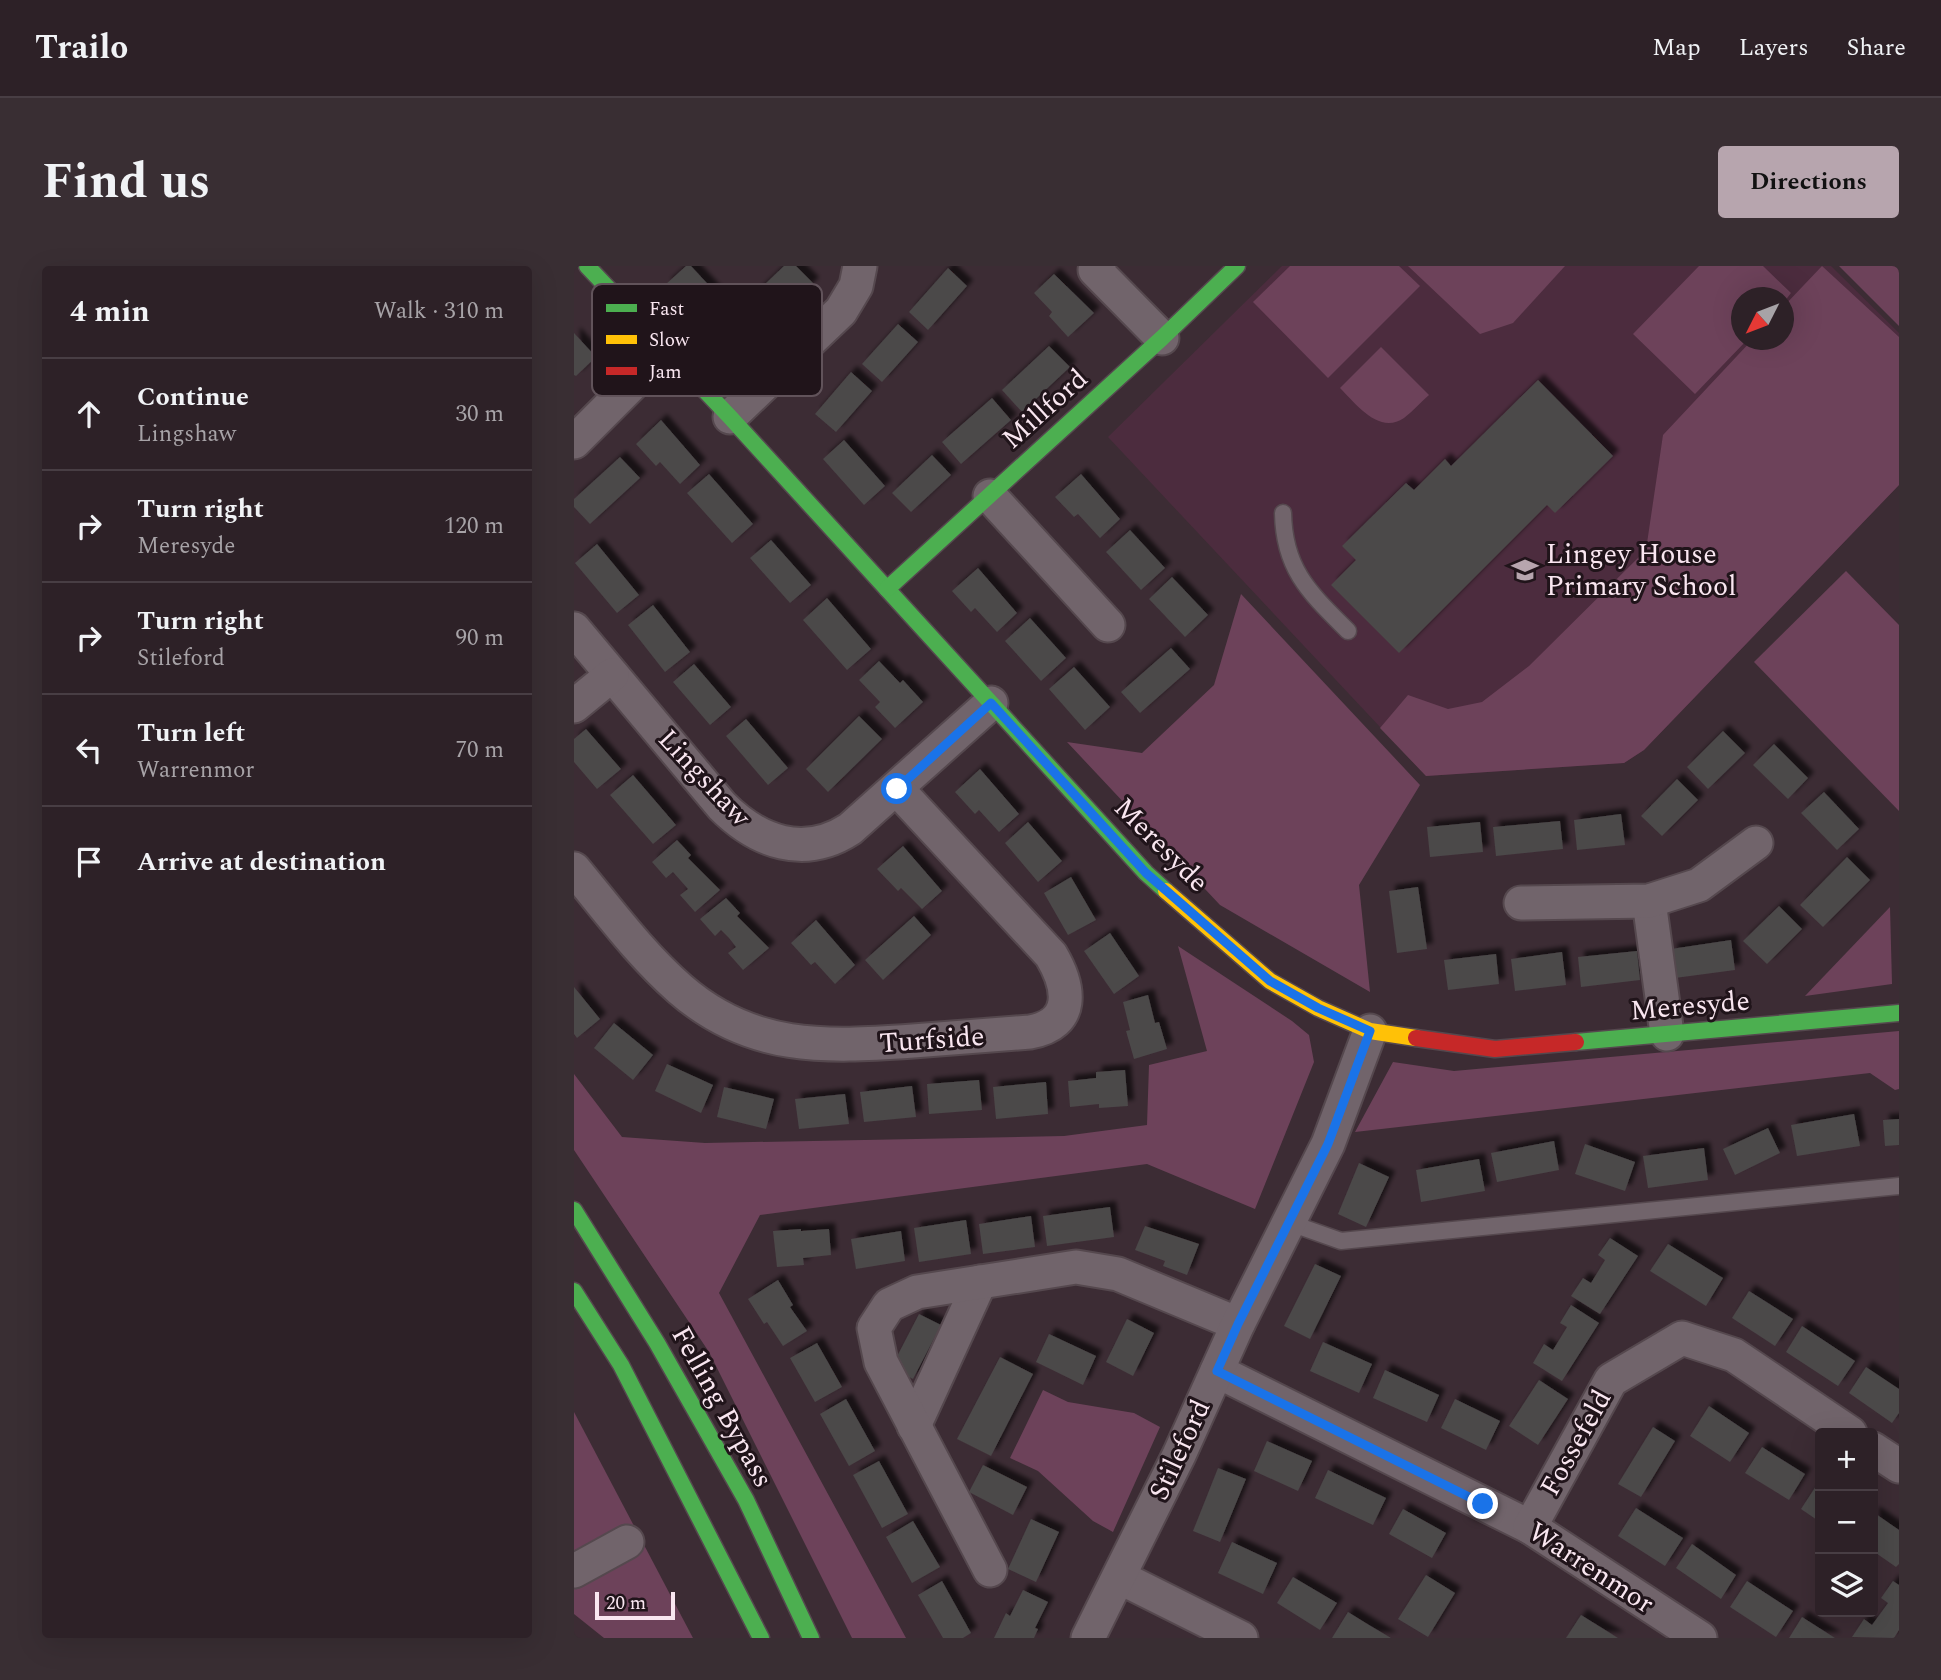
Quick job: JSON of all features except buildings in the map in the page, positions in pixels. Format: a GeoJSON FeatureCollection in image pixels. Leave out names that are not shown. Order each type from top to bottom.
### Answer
{"type":"FeatureCollection","features":[{"type":"Feature","properties":{"kind":"main road","name":"Meresyde"},"geometry":{"type":"LineString","coordinates":[[587,266],[604,284]]}},
{"type":"Feature","properties":{"kind":"main road","name":"Millford"},"geometry":{"type":"LineString","coordinates":[[887,589],[1237,266]]}},
{"type":"Feature","properties":{"kind":"main road","name":"Meresyde"},"geometry":{"type":"LineString","coordinates":[[710,396],[1146,873],[1270,981],[1318,1008],[1370,1031],[1495,1049],[1899,1013]]}},
{"type":"Feature","properties":{"kind":"main road","name":"Felling Bypass"},"geometry":{"type":"LineString","coordinates":[[574,1210],[657,1343],[746,1500],[811,1638]]}},
{"type":"Feature","properties":{"kind":"main road"},"geometry":{"type":"LineString","coordinates":[[574,1291],[621,1365],[761,1638]]}},
{"type":"Feature","properties":{"kind":"street"},"geometry":{"type":"LineString","coordinates":[[822,329],[841,311],[856,286],[860,266]]}},
{"type":"Feature","properties":{"kind":"street"},"geometry":{"type":"LineString","coordinates":[[1099,266],[1095,270],[1162,338]]}},
{"type":"Feature","properties":{"kind":"street"},"geometry":{"type":"LineString","coordinates":[[574,442],[620,396]]}},
{"type":"Feature","properties":{"kind":"street"},"geometry":{"type":"LineString","coordinates":[[730,417],[752,396]]}},
{"type":"Feature","properties":{"kind":"street"},"geometry":{"type":"LineString","coordinates":[[990,496],[1108,625]]}},
{"type":"Feature","properties":{"kind":"street","name":"Lingshaw"},"geometry":{"type":"LineString","coordinates":[[574,629],[722,806],[750,831],[766,838],[798,845],[814,844],[838,837],[897,789],[991,703]]}},
{"type":"Feature","properties":{"kind":"street"},"geometry":{"type":"LineString","coordinates":[[574,706],[612,675]]}},
{"type":"Feature","properties":{"kind":"street","name":"Turfside"},"geometry":{"type":"LineString","coordinates":[[574,869],[649,960],[681,990],[706,1009],[757,1033],[784,1040],[844,1046],[1030,1032],[1053,1024],[1062,1014],[1065,986],[1061,972],[1051,956],[897,789]]}},
{"type":"Feature","properties":{"kind":"street"},"geometry":{"type":"LineString","coordinates":[[1521,903],[1649,901],[1699,885],[1756,843]]}},
{"type":"Feature","properties":{"kind":"street"},"geometry":{"type":"LineString","coordinates":[[1649,901],[1667,1034]]}},
{"type":"Feature","properties":{"kind":"street","name":"Stileford"},"geometry":{"type":"LineString","coordinates":[[1088,1638],[1238,1324],[1328,1144],[1370,1031]]}},
{"type":"Feature","properties":{"kind":"street"},"geometry":{"type":"LineString","coordinates":[[990,1570],[881,1362],[874,1328],[889,1306],[917,1292],[1076,1267],[1118,1273],[1238,1324]]}},
{"type":"Feature","properties":{"kind":"street"},"geometry":{"type":"LineString","coordinates":[[914,1426],[980,1282]]}},
{"type":"Feature","properties":{"kind":"street","name":"Fossefeld"},"geometry":{"type":"LineString","coordinates":[[1530,1527],[1611,1380],[1682,1338],[1734,1355],[1843,1428]]}},
{"type":"Feature","properties":{"kind":"street","name":"Warrenmor"},"geometry":{"type":"LineString","coordinates":[[1217,1371],[1530,1527],[1700,1638]]}},
{"type":"Feature","properties":{"kind":"street"},"geometry":{"type":"LineString","coordinates":[[1878,1452],[1899,1466]]}},
{"type":"Feature","properties":{"kind":"street"},"geometry":{"type":"LineString","coordinates":[[574,1571],[627,1542]]}},
{"type":"Feature","properties":{"kind":"street"},"geometry":{"type":"LineString","coordinates":[[1119,1577],[1241,1638]]}},
{"type":"Feature","properties":{"kind":"lane"},"geometry":{"type":"LineString","coordinates":[[1283,513],[1283,538],[1294,569],[1321,603],[1349,631]]}},
{"type":"Feature","properties":{"kind":"lane"},"geometry":{"type":"LineString","coordinates":[[1290,1223],[1342,1241],[1899,1185]]}},
{"type":"Feature","properties":{"kind":"shaded area","name":"Lingey House Primary School"},"geometry":{"type":"Polygon","coordinates":[[[1282,266],[1831,266],[1899,333],[1899,485],[1644,750],[1624,763],[1426,776],[1108,437],[1282,266]]]}},
{"type":"Feature","properties":{"kind":"shaded area"},"geometry":{"type":"Polygon","coordinates":[[[1290,266],[1399,266],[1420,286],[1328,378],[1253,302],[1290,266]]]}},
{"type":"Feature","properties":{"kind":"shaded area"},"geometry":{"type":"Polygon","coordinates":[[[1408,266],[1565,266],[1513,323],[1480,334],[1408,266]]]}},
{"type":"Feature","properties":{"kind":"shaded area"},"geometry":{"type":"Polygon","coordinates":[[[1699,266],[1763,266],[1785,287],[1731,287],[1731,350],[1737,350],[1695,394],[1633,334],[1699,266]]]}},
{"type":"Feature","properties":{"kind":"shaded area"},"geometry":{"type":"Polygon","coordinates":[[[1822,266],[1899,337],[1899,485],[1644,750],[1624,763],[1426,776],[1380,728],[1408,695],[1448,709],[1482,702],[1529,666],[1646,550],[1663,435],[1743,350],[1794,350],[1794,295],[1822,266]]]}},
{"type":"Feature","properties":{"kind":"shaded area"},"geometry":{"type":"Polygon","coordinates":[[[1839,266],[1899,266],[1899,326],[1839,266]]]}},
{"type":"Feature","properties":{"kind":"shaded area"},"geometry":{"type":"Polygon","coordinates":[[[1381,347],[1429,395],[1404,418],[1395,422],[1377,420],[1361,409],[1340,388],[1381,347]]]}},
{"type":"Feature","properties":{"kind":"shaded area"},"geometry":{"type":"Polygon","coordinates":[[[1846,571],[1899,625],[1899,811],[1754,662],[1846,571]]]}},
{"type":"Feature","properties":{"kind":"shaded area"},"geometry":{"type":"Polygon","coordinates":[[[1241,594],[1420,785],[1359,885],[1370,992],[1220,905],[1067,742],[1142,753],[1214,685],[1241,594]]]}},
{"type":"Feature","properties":{"kind":"shaded area"},"geometry":{"type":"Polygon","coordinates":[[[1890,907],[1892,984],[1805,996],[1890,907]]]}},
{"type":"Feature","properties":{"kind":"shaded area"},"geometry":{"type":"Polygon","coordinates":[[[1178,946],[1309,1035],[1314,1062],[1255,1209],[1147,1164],[760,1215],[719,1293],[906,1638],[852,1638],[709,1352],[574,1150],[574,1074],[622,1137],[705,1143],[1064,1136],[1147,1125],[1149,1065],[1207,1051],[1178,946]]]}},
{"type":"Feature","properties":{"kind":"shaded area"},"geometry":{"type":"Polygon","coordinates":[[[1899,1031],[1899,1089],[1895,1090],[1870,1073],[1355,1132],[1393,1062],[1454,1071],[1899,1031]]]}},
{"type":"Feature","properties":{"kind":"shaded area"},"geometry":{"type":"Polygon","coordinates":[[[1043,1390],[1068,1402],[1134,1413],[1160,1427],[1113,1532],[1093,1521],[1038,1471],[1010,1458],[1043,1390]]]}},
{"type":"Feature","properties":{"kind":"shaded area"},"geometry":{"type":"Polygon","coordinates":[[[574,1412],[693,1638],[604,1638],[574,1614],[574,1412]]]}},
{"type":"Feature","properties":{"kind":"traffic: fast"},"geometry":{"type":"LineString","coordinates":[[587,266],[604,284]]}},
{"type":"Feature","properties":{"kind":"traffic: fast"},"geometry":{"type":"LineString","coordinates":[[887,589],[1237,266]]}},
{"type":"Feature","properties":{"kind":"traffic: fast"},"geometry":{"type":"LineString","coordinates":[[710,396],[1146,873],[1166,891]]}},
{"type":"Feature","properties":{"kind":"traffic: fast"},"geometry":{"type":"LineString","coordinates":[[1576,1042],[1899,1013]]}},
{"type":"Feature","properties":{"kind":"traffic: fast"},"geometry":{"type":"LineString","coordinates":[[574,1210],[657,1343],[746,1500],[811,1638]]}},
{"type":"Feature","properties":{"kind":"traffic: fast"},"geometry":{"type":"LineString","coordinates":[[574,1291],[621,1365],[761,1638]]}},
{"type":"Feature","properties":{"kind":"traffic: slow"},"geometry":{"type":"LineString","coordinates":[[1166,891],[1270,981],[1318,1008],[1370,1031],[1416,1038]]}},
{"type":"Feature","properties":{"kind":"traffic: jam"},"geometry":{"type":"LineString","coordinates":[[1416,1038],[1495,1049],[1576,1042]]}},
{"type":"Feature","properties":{"kind":"place","name":"Lingey House Primary School"},"geometry":{"type":"Point","coordinates":[1525,570]}},
{"type":"Feature","properties":{"kind":"route"},"geometry":{"type":"LineString","coordinates":[[897,789],[991,703],[1146,873],[1270,981],[1318,1008],[1370,1031],[1328,1144],[1217,1371],[1483,1504]]}}]}
